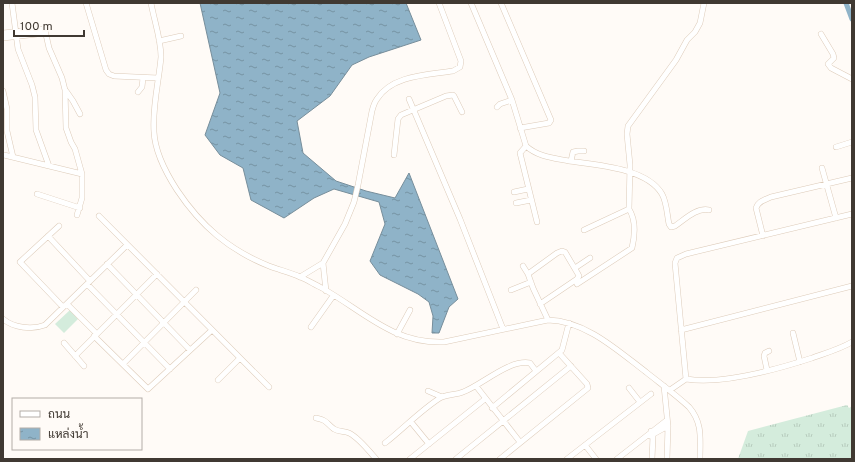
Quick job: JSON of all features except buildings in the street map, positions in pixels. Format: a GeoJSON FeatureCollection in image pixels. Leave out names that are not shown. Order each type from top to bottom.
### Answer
{"type":"FeatureCollection","features":[{"type":"Feature","properties":{"kind":"street"},"geometry":{"type":"LineString","coordinates":[[12,3],[21,58],[32,85],[35,97],[36,130],[49,166]]}},
{"type":"Feature","properties":{"kind":"street"},"geometry":{"type":"LineString","coordinates":[[86,3],[106,70],[109,74],[114,76],[158,78]]}},
{"type":"Feature","properties":{"kind":"street"},"geometry":{"type":"LineString","coordinates":[[151,3],[161,55],[154,130],[157,150],[168,176],[189,208],[209,229],[239,252],[300,277],[326,291],[362,315],[397,334],[414,340],[444,342],[548,320],[569,323],[582,328],[631,360],[670,390],[689,407],[698,419],[700,459]]}},
{"type":"Feature","properties":{"kind":"street"},"geometry":{"type":"LineString","coordinates":[[300,277],[323,263],[354,202],[372,111],[377,99],[387,88],[401,80],[453,71],[460,67],[461,61],[439,3]]}},
{"type":"Feature","properties":{"kind":"street"},"geometry":{"type":"LineString","coordinates":[[471,3],[512,100],[526,146],[532,151],[552,158],[631,172],[650,180],[662,195],[671,227],[698,211],[706,209],[709,210]]}},
{"type":"Feature","properties":{"kind":"street"},"geometry":{"type":"LineString","coordinates":[[501,3],[551,120],[549,123],[520,128]]}},
{"type":"Feature","properties":{"kind":"street"},"geometry":{"type":"LineString","coordinates":[[577,284],[632,248],[634,226],[629,209],[631,172],[627,134],[628,126],[676,60],[687,40],[695,32],[700,23],[704,3]]}},
{"type":"Feature","properties":{"kind":"street"},"geometry":{"type":"LineString","coordinates":[[3,38],[43,28],[46,32],[49,48],[62,78],[65,90],[66,128],[75,149],[82,174],[82,198],[77,215]]}},
{"type":"Feature","properties":{"kind":"street"},"geometry":{"type":"LineString","coordinates":[[3,33],[16,34]]}},
{"type":"Feature","properties":{"kind":"street"},"geometry":{"type":"LineString","coordinates":[[821,34],[834,58],[828,66],[852,79]]}},
{"type":"Feature","properties":{"kind":"street"},"geometry":{"type":"LineString","coordinates":[[159,41],[181,36]]}},
{"type":"Feature","properties":{"kind":"street"},"geometry":{"type":"LineString","coordinates":[[138,92],[142,87],[143,78]]}},
{"type":"Feature","properties":{"kind":"street"},"geometry":{"type":"LineString","coordinates":[[65,90],[80,114]]}},
{"type":"Feature","properties":{"kind":"street"},"geometry":{"type":"LineString","coordinates":[[3,91],[7,131],[13,157]]}},
{"type":"Feature","properties":{"kind":"street"},"geometry":{"type":"LineString","coordinates":[[394,155],[398,119],[401,115],[446,96],[453,95],[462,112]]}},
{"type":"Feature","properties":{"kind":"street"},"geometry":{"type":"LineString","coordinates":[[409,98],[460,219],[503,329]]}},
{"type":"Feature","properties":{"kind":"street"},"geometry":{"type":"LineString","coordinates":[[497,107],[500,104],[512,100]]}},
{"type":"Feature","properties":{"kind":"street"},"geometry":{"type":"LineString","coordinates":[[836,147],[852,142]]}},
{"type":"Feature","properties":{"kind":"street"},"geometry":{"type":"LineString","coordinates":[[526,146],[520,154],[537,222]]}},
{"type":"Feature","properties":{"kind":"street"},"geometry":{"type":"LineString","coordinates":[[571,161],[573,152],[584,151]]}},
{"type":"Feature","properties":{"kind":"street"},"geometry":{"type":"LineString","coordinates":[[4,155],[82,174]]}},
{"type":"Feature","properties":{"kind":"street"},"geometry":{"type":"LineString","coordinates":[[822,168],[836,218]]}},
{"type":"Feature","properties":{"kind":"street"},"geometry":{"type":"LineString","coordinates":[[763,236],[756,208],[760,202],[771,197],[852,178]]}},
{"type":"Feature","properties":{"kind":"street"},"geometry":{"type":"LineString","coordinates":[[514,192],[528,189]]}},
{"type":"Feature","properties":{"kind":"street"},"geometry":{"type":"LineString","coordinates":[[37,194],[80,208]]}},
{"type":"Feature","properties":{"kind":"street"},"geometry":{"type":"LineString","coordinates":[[516,203],[531,200]]}},
{"type":"Feature","properties":{"kind":"street"},"geometry":{"type":"LineString","coordinates":[[584,230],[629,209]]}},
{"type":"Feature","properties":{"kind":"street"},"geometry":{"type":"LineString","coordinates":[[686,379],[675,263],[677,258],[686,254],[852,214]]}},
{"type":"Feature","properties":{"kind":"street"},"geometry":{"type":"LineString","coordinates":[[99,216],[269,387]]}},
{"type":"Feature","properties":{"kind":"street"},"geometry":{"type":"LineString","coordinates":[[59,226],[20,262],[96,335],[148,390],[212,330]]}},
{"type":"Feature","properties":{"kind":"street"},"geometry":{"type":"LineString","coordinates":[[48,236],[116,315],[170,369]]}},
{"type":"Feature","properties":{"kind":"street"},"geometry":{"type":"LineString","coordinates":[[3,319],[14,325],[29,328],[45,325],[127,245]]}},
{"type":"Feature","properties":{"kind":"street"},"geometry":{"type":"LineString","coordinates":[[528,274],[562,251],[565,252],[575,268],[578,278],[540,304]]}},
{"type":"Feature","properties":{"kind":"street"},"geometry":{"type":"LineString","coordinates":[[575,268],[590,258]]}},
{"type":"Feature","properties":{"kind":"street"},"geometry":{"type":"LineString","coordinates":[[323,263],[326,291]]}},
{"type":"Feature","properties":{"kind":"street"},"geometry":{"type":"LineString","coordinates":[[107,264],[190,350]]}},
{"type":"Feature","properties":{"kind":"street"},"geometry":{"type":"LineString","coordinates":[[523,266],[548,320]]}},
{"type":"Feature","properties":{"kind":"street"},"geometry":{"type":"LineString","coordinates":[[75,356],[157,274]]}},
{"type":"Feature","properties":{"kind":"street"},"geometry":{"type":"LineString","coordinates":[[511,290],[531,282]]}},
{"type":"Feature","properties":{"kind":"street"},"geometry":{"type":"LineString","coordinates":[[681,330],[852,286]]}},
{"type":"Feature","properties":{"kind":"street"},"geometry":{"type":"LineString","coordinates":[[123,364],[196,290]]}},
{"type":"Feature","properties":{"kind":"street"},"geometry":{"type":"LineString","coordinates":[[311,327],[334,296]]}},
{"type":"Feature","properties":{"kind":"street"},"geometry":{"type":"LineString","coordinates":[[397,334],[410,310]]}},
{"type":"Feature","properties":{"kind":"street"},"geometry":{"type":"LineString","coordinates":[[492,408],[560,352],[565,340],[569,323]]}},
{"type":"Feature","properties":{"kind":"street"},"geometry":{"type":"LineString","coordinates":[[793,333],[800,362]]}},
{"type":"Feature","properties":{"kind":"street"},"geometry":{"type":"LineString","coordinates":[[670,390],[686,379],[719,379],[749,375],[800,362],[843,348],[852,342]]}},
{"type":"Feature","properties":{"kind":"street"},"geometry":{"type":"LineString","coordinates":[[64,343],[84,366]]}},
{"type":"Feature","properties":{"kind":"street"},"geometry":{"type":"LineString","coordinates":[[767,370],[764,356],[765,353],[769,351]]}},
{"type":"Feature","properties":{"kind":"street"},"geometry":{"type":"LineString","coordinates":[[500,459],[588,388],[587,384],[560,352]]}},
{"type":"Feature","properties":{"kind":"street"},"geometry":{"type":"LineString","coordinates":[[218,380],[240,358]]}},
{"type":"Feature","properties":{"kind":"street"},"geometry":{"type":"LineString","coordinates":[[385,443],[442,397],[464,392],[500,371],[518,364],[526,362],[530,363],[536,371]]}},
{"type":"Feature","properties":{"kind":"street"},"geometry":{"type":"LineString","coordinates":[[456,459],[571,366]]}},
{"type":"Feature","properties":{"kind":"street"},"geometry":{"type":"LineString","coordinates":[[476,386],[520,442]]}},
{"type":"Feature","properties":{"kind":"street"},"geometry":{"type":"LineString","coordinates":[[664,386],[668,426],[667,459]]}},
{"type":"Feature","properties":{"kind":"street"},"geometry":{"type":"LineString","coordinates":[[629,388],[640,402]]}},
{"type":"Feature","properties":{"kind":"street"},"geometry":{"type":"LineString","coordinates":[[428,391],[434,392],[442,397]]}},
{"type":"Feature","properties":{"kind":"street"},"geometry":{"type":"LineString","coordinates":[[567,459],[651,394]]}},
{"type":"Feature","properties":{"kind":"street"},"geometry":{"type":"LineString","coordinates":[[410,459],[485,399]]}},
{"type":"Feature","properties":{"kind":"street"},"geometry":{"type":"LineString","coordinates":[[316,418],[323,419],[338,431],[350,433],[376,459]]}},
{"type":"Feature","properties":{"kind":"street"},"geometry":{"type":"LineString","coordinates":[[616,459],[667,420]]}},
{"type":"Feature","properties":{"kind":"street"},"geometry":{"type":"LineString","coordinates":[[411,422],[429,444]]}},
{"type":"Feature","properties":{"kind":"street"},"geometry":{"type":"LineString","coordinates":[[650,434],[668,426]]}},
{"type":"Feature","properties":{"kind":"street"},"geometry":{"type":"LineString","coordinates":[[650,434],[652,459]]}},
{"type":"Feature","properties":{"kind":"street"},"geometry":{"type":"LineString","coordinates":[[585,445],[596,459]]}},
{"type":"Feature","properties":{"kind":"green space"},"geometry":{"type":"Polygon","coordinates":[[[70,310],[78,319],[64,333],[55,324],[70,310]]]}},
{"type":"Feature","properties":{"kind":"green space"},"geometry":{"type":"Polygon","coordinates":[[[847,405],[849,408],[852,406],[852,459],[738,459],[748,431],[847,405]]]}},
{"type":"Feature","properties":{"kind":"water"},"geometry":{"type":"Polygon","coordinates":[[[200,3],[406,3],[421,40],[369,57],[352,65],[330,96],[297,121],[303,153],[336,181],[366,191],[395,198],[409,173],[458,299],[449,307],[439,333],[432,333],[433,316],[429,302],[418,294],[380,275],[370,261],[385,224],[379,202],[334,189],[314,198],[284,218],[251,200],[243,168],[220,155],[205,135],[220,93],[200,3]]]}},
{"type":"Feature","properties":{"kind":"waterway"},"geometry":{"type":"LineString","coordinates":[[846,3],[852,19]]}}]}
